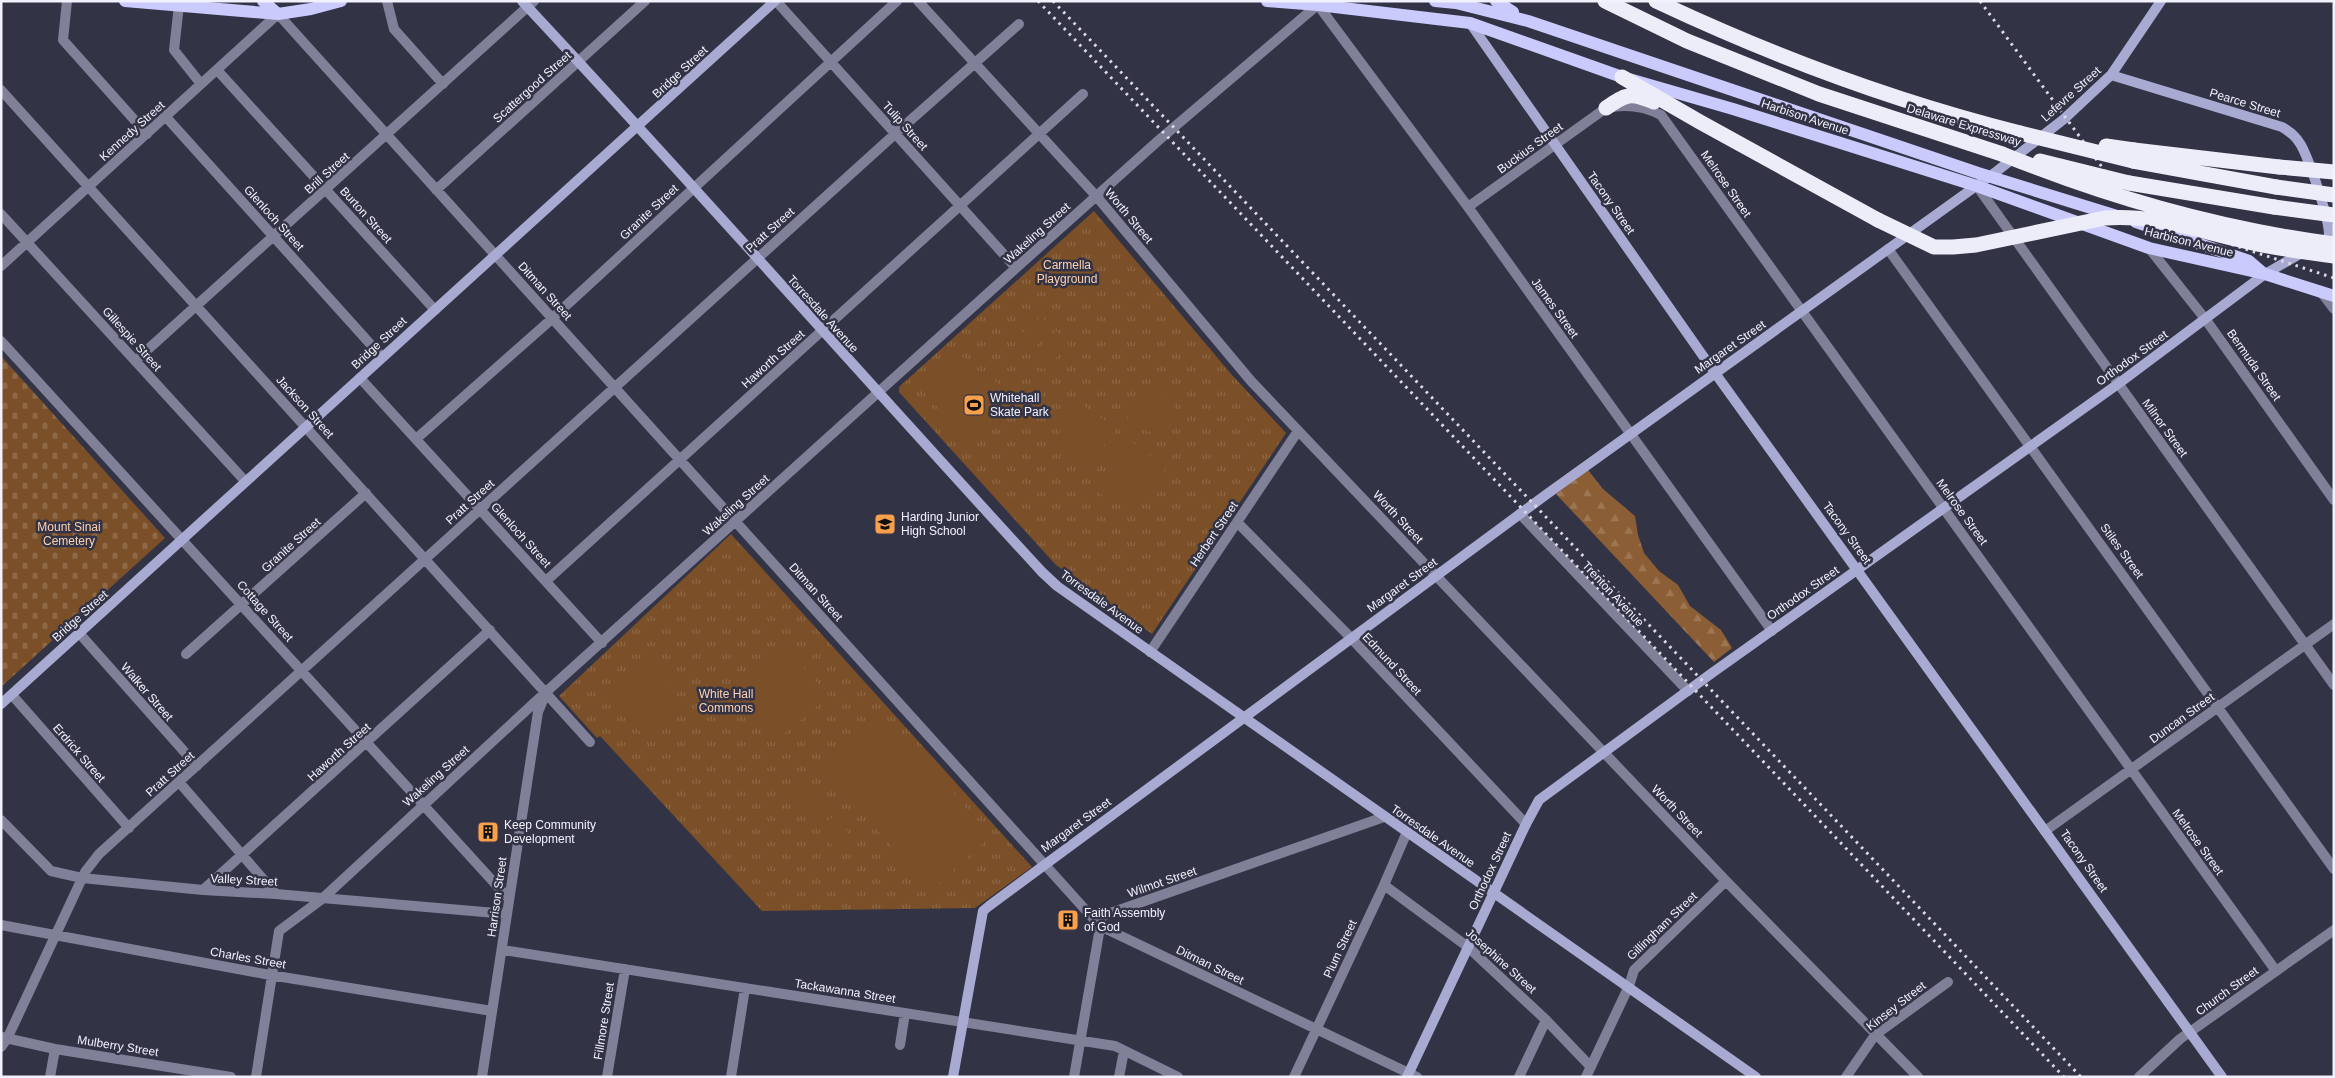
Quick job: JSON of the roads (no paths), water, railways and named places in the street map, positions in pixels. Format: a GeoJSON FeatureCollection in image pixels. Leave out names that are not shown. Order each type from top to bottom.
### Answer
{"type":"FeatureCollection","features":[{"type":"Feature","properties":{"kind":"highway","name":"Delaware Expressway"},"geometry":{"type":"LineString","coordinates":[[1605,1],[1687,41],[1819,94],[2002,154],[2129,183],[2334,215]]}},
{"type":"Feature","properties":{"kind":"highway","name":"Delaware Expressway"},"geometry":{"type":"LineString","coordinates":[[1656,1],[1772,54],[1902,100],[2020,132],[2134,156]]}},
{"type":"Feature","properties":{"kind":"highway"},"geometry":{"type":"LineString","coordinates":[[1622,76],[1700,122],[1878,220],[1934,246],[1976,245],[2106,218],[2135,217],[2151,218],[2270,246],[2334,256]]}},
{"type":"Feature","properties":{"kind":"highway"},"geometry":{"type":"LineString","coordinates":[[1606,108],[1622,96],[1637,95],[1700,122]]}},
{"type":"Feature","properties":{"kind":"highway"},"geometry":{"type":"LineString","coordinates":[[2002,154],[2087,186],[2227,225],[2332,238]]}},
{"type":"Feature","properties":{"kind":"highway"},"geometry":{"type":"LineString","coordinates":[[2134,156],[2334,172]]}},
{"type":"Feature","properties":{"kind":"highway"},"geometry":{"type":"LineString","coordinates":[[2134,156],[2276,188],[2334,195]]}},
{"type":"Feature","properties":{"kind":"main road"},"geometry":{"type":"LineString","coordinates":[[125,1],[278,14],[304,6],[341,1]]}},
{"type":"Feature","properties":{"kind":"main road"},"geometry":{"type":"LineString","coordinates":[[263,1],[278,14]]}},
{"type":"Feature","properties":{"kind":"main road","name":"Bridge Street"},"geometry":{"type":"LineString","coordinates":[[1,704],[775,1]]}},
{"type":"Feature","properties":{"kind":"main road","name":"Harbison Avenue"},"geometry":{"type":"LineString","coordinates":[[1268,1],[1319,2],[1470,23],[1622,76],[1977,186],[2150,248],[2265,274]]}},
{"type":"Feature","properties":{"kind":"main road","name":"Harbison Avenue"},"geometry":{"type":"LineString","coordinates":[[1436,1],[1455,2],[1528,21],[2249,261],[2265,274]]}},
{"type":"Feature","properties":{"kind":"main road"},"geometry":{"type":"LineString","coordinates":[[1496,1],[1528,21]]}},
{"type":"Feature","properties":{"kind":"main road","name":"Lefevre Street"},"geometry":{"type":"LineString","coordinates":[[1977,186],[2064,119],[2111,75],[2161,1]]}},
{"type":"Feature","properties":{"kind":"main road","name":"Tacony Street"},"geometry":{"type":"LineString","coordinates":[[1455,2],[1554,146],[1715,373],[2222,1077]]}},
{"type":"Feature","properties":{"kind":"main road","name":"Torresdale Avenue"},"geometry":{"type":"LineString","coordinates":[[528,3],[878,393],[1057,586],[1756,1077]]}},
{"type":"Feature","properties":{"kind":"main road","name":"Pearce Street"},"geometry":{"type":"LineString","coordinates":[[2111,75],[2282,127],[2292,133],[2301,145],[2330,227],[2332,238]]}},
{"type":"Feature","properties":{"kind":"main road","name":"Margaret Street"},"geometry":{"type":"LineString","coordinates":[[953,1077],[983,911],[1044,864],[1520,514],[1977,186]]}},
{"type":"Feature","properties":{"kind":"main road","name":"Orthodox Street"},"geometry":{"type":"LineString","coordinates":[[1411,1075],[1468,947],[1526,824],[1540,800],[1772,630],[2118,384],[2265,274],[2332,238]]}},
{"type":"Feature","properties":{"kind":"main road"},"geometry":{"type":"LineString","coordinates":[[2265,274],[2334,296]]}},
{"type":"Feature","properties":{"kind":"street"},"geometry":{"type":"LineString","coordinates":[[67,1],[62,40],[147,134]]}},
{"type":"Feature","properties":{"kind":"street"},"geometry":{"type":"LineString","coordinates":[[387,1],[394,29],[444,84]]}},
{"type":"Feature","properties":{"kind":"street","name":"Scattergood Street"},"geometry":{"type":"LineString","coordinates":[[436,190],[645,1]]}},
{"type":"Feature","properties":{"kind":"street","name":"Tulip Street"},"geometry":{"type":"LineString","coordinates":[[775,1],[1016,268]]}},
{"type":"Feature","properties":{"kind":"street","name":"Granite Street"},"geometry":{"type":"LineString","coordinates":[[416,439],[695,188],[897,1]]}},
{"type":"Feature","properties":{"kind":"street","name":"Worth Street"},"geometry":{"type":"LineString","coordinates":[[918,1],[1097,197],[1251,381],[1726,881],[1918,1077]]}},
{"type":"Feature","properties":{"kind":"street","name":"Wakeling Street"},"geometry":{"type":"LineString","coordinates":[[256,1077],[270,975],[279,931],[322,899],[546,692],[1016,268],[1159,140],[1319,2]]}},
{"type":"Feature","properties":{"kind":"street","name":"James Street"},"geometry":{"type":"LineString","coordinates":[[1319,2],[1772,630]]}},
{"type":"Feature","properties":{"kind":"street","name":"Brill Street"},"geometry":{"type":"LineString","coordinates":[[136,361],[386,137],[528,3]]}},
{"type":"Feature","properties":{"kind":"street"},"geometry":{"type":"LineString","coordinates":[[179,5],[174,50],[201,84]]}},
{"type":"Feature","properties":{"kind":"street","name":"Kennedy Street"},"geometry":{"type":"LineString","coordinates":[[1,266],[201,84],[218,71],[278,14]]}},
{"type":"Feature","properties":{"kind":"street","name":"Ditman Street"},"geometry":{"type":"LineString","coordinates":[[278,14],[386,137],[680,458],[1100,926],[1411,1075]]}},
{"type":"Feature","properties":{"kind":"street","name":"Pratt Street"},"geometry":{"type":"LineString","coordinates":[[3,1041],[90,863],[974,62],[1020,24]]}},
{"type":"Feature","properties":{"kind":"street","name":"Burton Street"},"geometry":{"type":"LineString","coordinates":[[218,71],[435,310]]}},
{"type":"Feature","properties":{"kind":"street","name":"Jackson Street"},"geometry":{"type":"LineString","coordinates":[[1,90],[590,742]]}},
{"type":"Feature","properties":{"kind":"street","name":"Haworth Street"},"geometry":{"type":"LineString","coordinates":[[546,581],[1082,94]]}},
{"type":"Feature","properties":{"kind":"street","name":"Melrose Street"},"geometry":{"type":"LineString","coordinates":[[1606,108],[1619,106],[1636,107],[1661,115],[1801,313],[1944,508],[2276,971]]}},
{"type":"Feature","properties":{"kind":"street","name":"Buckius Street"},"geometry":{"type":"LineString","coordinates":[[1468,208],[1606,108]]}},
{"type":"Feature","properties":{"kind":"street","name":"Glenloch Street"},"geometry":{"type":"LineString","coordinates":[[166,117],[382,357]]}},
{"type":"Feature","properties":{"kind":"street","name":"Milnor Street"},"geometry":{"type":"LineString","coordinates":[[1977,186],[2334,685]]}},
{"type":"Feature","properties":{"kind":"street","name":"Gillespie Street"},"geometry":{"type":"LineString","coordinates":[[1,214],[245,481]]}},
{"type":"Feature","properties":{"kind":"street","name":"Bermuda Street"},"geometry":{"type":"LineString","coordinates":[[2150,248],[2206,320],[2334,500]]}},
{"type":"Feature","properties":{"kind":"street","name":"Stiles Street"},"geometry":{"type":"LineString","coordinates":[[1888,249],[2334,869]]}},
{"type":"Feature","properties":{"kind":"street"},"geometry":{"type":"LineString","coordinates":[[2321,292],[2334,309]]}},
{"type":"Feature","properties":{"kind":"street","name":"Cottage Street"},"geometry":{"type":"LineString","coordinates":[[1,341],[509,899]]}},
{"type":"Feature","properties":{"kind":"street","name":"Glenloch Street"},"geometry":{"type":"LineString","coordinates":[[360,378],[602,643]]}},
{"type":"Feature","properties":{"kind":"street","name":"Herbert Street"},"geometry":{"type":"LineString","coordinates":[[1150,652],[1298,431]]}},
{"type":"Feature","properties":{"kind":"street","name":"Granite Street"},"geometry":{"type":"LineString","coordinates":[[186,654],[366,493]]}},
{"type":"Feature","properties":{"kind":"street","name":"Trenton Avenue"},"geometry":{"type":"LineString","coordinates":[[1520,514],[1688,691]]}},
{"type":"Feature","properties":{"kind":"street","name":"Edmund Street"},"geometry":{"type":"LineString","coordinates":[[1237,522],[1351,638],[1526,824]]}},
{"type":"Feature","properties":{"kind":"street","name":"Duncan Street"},"geometry":{"type":"LineString","coordinates":[[2045,831],[2334,624]]}},
{"type":"Feature","properties":{"kind":"street","name":"Haworth Street"},"geometry":{"type":"LineString","coordinates":[[203,890],[368,743],[490,630]]}},
{"type":"Feature","properties":{"kind":"street","name":"Walker Street"},"geometry":{"type":"LineString","coordinates":[[79,633],[197,766]]}},
{"type":"Feature","properties":{"kind":"street","name":"Harrison Street"},"geometry":{"type":"LineString","coordinates":[[482,1077],[538,714],[546,692]]}},
{"type":"Feature","properties":{"kind":"street","name":"Erdrick Street"},"geometry":{"type":"LineString","coordinates":[[12,695],[129,828]]}},
{"type":"Feature","properties":{"kind":"street"},"geometry":{"type":"LineString","coordinates":[[179,782],[276,894]]}},
{"type":"Feature","properties":{"kind":"street","name":"Wilmot Street"},"geometry":{"type":"LineString","coordinates":[[1100,926],[1102,916],[1384,817]]}},
{"type":"Feature","properties":{"kind":"street","name":"Valley Street"},"geometry":{"type":"LineString","coordinates":[[1,820],[51,871],[82,878],[203,890],[276,894],[507,914]]}},
{"type":"Feature","properties":{"kind":"street","name":"Plum Street"},"geometry":{"type":"LineString","coordinates":[[1294,1077],[1407,832]]}},
{"type":"Feature","properties":{"kind":"street","name":"Gillingham Street"},"geometry":{"type":"LineString","coordinates":[[1589,1072],[1629,986],[1634,970],[1726,881]]}},
{"type":"Feature","properties":{"kind":"street","name":"Josephine Street"},"geometry":{"type":"LineString","coordinates":[[1384,885],[1468,947],[1546,1020],[1589,1072]]}},
{"type":"Feature","properties":{"kind":"street","name":"Charles Street"},"geometry":{"type":"LineString","coordinates":[[1,926],[270,975],[492,1011]]}},
{"type":"Feature","properties":{"kind":"street"},"geometry":{"type":"LineString","coordinates":[[1074,1077],[1100,926]]}},
{"type":"Feature","properties":{"kind":"street","name":"Church Street"},"geometry":{"type":"LineString","coordinates":[[2139,1077],[2180,1039],[2334,930]]}},
{"type":"Feature","properties":{"kind":"street","name":"Tackawanna Street"},"geometry":{"type":"LineString","coordinates":[[503,950],[1080,1042],[1116,1046],[1178,1077]]}},
{"type":"Feature","properties":{"kind":"street","name":"Fillmore Street"},"geometry":{"type":"LineString","coordinates":[[608,1077],[625,969]]}},
{"type":"Feature","properties":{"kind":"street","name":"Kinsey Street"},"geometry":{"type":"LineString","coordinates":[[1846,1077],[1875,1035],[1948,982]]}},
{"type":"Feature","properties":{"kind":"street"},"geometry":{"type":"LineString","coordinates":[[731,1077],[745,988]]}},
{"type":"Feature","properties":{"kind":"street"},"geometry":{"type":"LineString","coordinates":[[900,1045],[905,1013]]}},
{"type":"Feature","properties":{"kind":"street"},"geometry":{"type":"LineString","coordinates":[[1519,1077],[1546,1020]]}},
{"type":"Feature","properties":{"kind":"street","name":"Mulberry Street"},"geometry":{"type":"LineString","coordinates":[[3,1041],[231,1077]]}},
{"type":"Feature","properties":{"kind":"street"},"geometry":{"type":"LineString","coordinates":[[50,1077],[55,1049]]}},
{"type":"Feature","properties":{"kind":"street"},"geometry":{"type":"LineString","coordinates":[[1119,1077],[1124,1051]]}},
{"type":"Feature","properties":{"kind":"railway"},"geometry":{"type":"LineString","coordinates":[[1038,1],[2064,1077]]}},
{"type":"Feature","properties":{"kind":"railway"},"geometry":{"type":"LineString","coordinates":[[1053,1],[2081,1077]]}},
{"type":"Feature","properties":{"kind":"railway"},"geometry":{"type":"LineString","coordinates":[[1980,1],[2110,178],[2143,207],[2178,227],[2334,278]]}},
{"type":"Feature","properties":{"kind":"place","name":"Whitehall Skate Park"},"geometry":{"type":"Point","coordinates":[974,405]}},
{"type":"Feature","properties":{"kind":"place","name":"Harding Junior High School"},"geometry":{"type":"Point","coordinates":[885,524]}},
{"type":"Feature","properties":{"kind":"place","name":"Keep Community Development"},"geometry":{"type":"Point","coordinates":[488,832]}},
{"type":"Feature","properties":{"kind":"place","name":"Faith Assembly of God"},"geometry":{"type":"Point","coordinates":[1068,920]}},
{"type":"Feature","properties":{"kind":"park label","name":"Carmella Playground"},"geometry":{"type":"Point","coordinates":[1067,272]}},
{"type":"Feature","properties":{"kind":"park label","name":"Mount Sinai Cemetery"},"geometry":{"type":"Point","coordinates":[69,534]}},
{"type":"Feature","properties":{"kind":"park label","name":"White Hall Commons"},"geometry":{"type":"Point","coordinates":[726,701]}}]}
